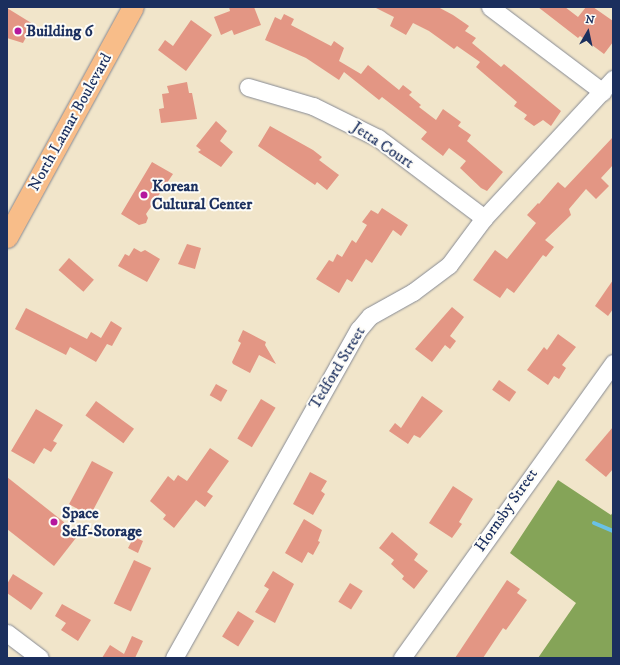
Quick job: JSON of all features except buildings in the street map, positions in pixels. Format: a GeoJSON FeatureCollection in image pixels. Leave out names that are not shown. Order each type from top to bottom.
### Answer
{"type":"FeatureCollection","features":[{"type":"Feature","properties":{"kind":"main road","name":"North Lamar Boulevard"},"geometry":{"type":"LineString","coordinates":[[7,237],[133,7]]}},
{"type":"Feature","properties":{"kind":"street"},"geometry":{"type":"LineString","coordinates":[[490,7],[608,86]]}},
{"type":"Feature","properties":{"kind":"street","name":"Tedford Street"},"geometry":{"type":"LineString","coordinates":[[174,658],[358,329],[370,316],[413,292],[448,265],[484,218],[608,86]]}},
{"type":"Feature","properties":{"kind":"street","name":"Jetta Court"},"geometry":{"type":"LineString","coordinates":[[248,87],[313,106],[378,138],[484,218]]}},
{"type":"Feature","properties":{"kind":"street","name":"Hornsby Street"},"geometry":{"type":"LineString","coordinates":[[402,658],[613,363]]}},
{"type":"Feature","properties":{"kind":"street"},"geometry":{"type":"LineString","coordinates":[[7,632],[40,658]]}},
{"type":"Feature","properties":{"kind":"green space"},"geometry":{"type":"Polygon","coordinates":[[[558,480],[611,515],[613,512],[613,658],[538,658],[576,603],[510,553],[558,480]]]}},
{"type":"Feature","properties":{"kind":"waterway"},"geometry":{"type":"LineString","coordinates":[[594,523],[613,531]]}},
{"type":"Feature","properties":{"kind":"place","name":"Building 6"},"geometry":{"type":"Point","coordinates":[18,31]}},
{"type":"Feature","properties":{"kind":"place","name":"Korean Cultural Center"},"geometry":{"type":"Point","coordinates":[144,195]}},
{"type":"Feature","properties":{"kind":"place","name":"Space Self-Storage"},"geometry":{"type":"Point","coordinates":[54,522]}}]}
